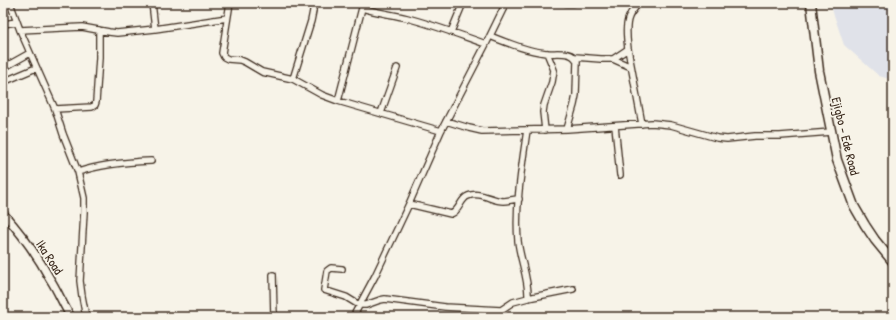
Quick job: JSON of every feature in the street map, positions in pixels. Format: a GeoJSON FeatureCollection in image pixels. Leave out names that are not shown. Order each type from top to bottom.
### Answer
{"type":"FeatureCollection","features":[{"type":"Feature","properties":{"kind":"main road","name":"Ejigbo - Ede Road"},"geometry":{"type":"LineString","coordinates":[[811,3],[819,70],[837,160],[854,206],[865,225],[893,262]]}},
{"type":"Feature","properties":{"kind":"street"},"geometry":{"type":"LineString","coordinates":[[10,3],[36,68],[55,109],[78,172],[84,198],[80,281],[86,317]]}},
{"type":"Feature","properties":{"kind":"street"},"geometry":{"type":"LineString","coordinates":[[152,3],[155,29]]}},
{"type":"Feature","properties":{"kind":"street"},"geometry":{"type":"LineString","coordinates":[[230,3],[222,53],[224,57],[245,62],[266,74],[292,79],[338,101],[441,131]]}},
{"type":"Feature","properties":{"kind":"street"},"geometry":{"type":"LineString","coordinates":[[292,79],[312,21],[313,3]]}},
{"type":"Feature","properties":{"kind":"street"},"geometry":{"type":"LineString","coordinates":[[451,32],[463,3]]}},
{"type":"Feature","properties":{"kind":"street"},"geometry":{"type":"LineString","coordinates":[[353,317],[375,276],[441,131],[506,3]]}},
{"type":"Feature","properties":{"kind":"street"},"geometry":{"type":"LineString","coordinates":[[567,3],[573,3]]}},
{"type":"Feature","properties":{"kind":"street"},"geometry":{"type":"LineString","coordinates":[[638,3],[629,17],[627,36],[631,67],[642,124]]}},
{"type":"Feature","properties":{"kind":"street"},"geometry":{"type":"LineString","coordinates":[[338,101],[362,6],[372,11],[404,17],[486,44]]}},
{"type":"Feature","properties":{"kind":"street"},"geometry":{"type":"LineString","coordinates":[[360,17],[372,11]]}},
{"type":"Feature","properties":{"kind":"street"},"geometry":{"type":"LineString","coordinates":[[20,30],[73,26],[117,33],[227,18]]}},
{"type":"Feature","properties":{"kind":"street"},"geometry":{"type":"LineString","coordinates":[[3,24],[17,22]]}},
{"type":"Feature","properties":{"kind":"street"},"geometry":{"type":"LineString","coordinates":[[55,109],[92,107],[95,105],[99,58],[99,30]]}},
{"type":"Feature","properties":{"kind":"street"},"geometry":{"type":"LineString","coordinates":[[490,36],[530,50],[547,53],[571,54],[575,57],[613,59],[631,67]]}},
{"type":"Feature","properties":{"kind":"street"},"geometry":{"type":"LineString","coordinates":[[613,59],[628,49]]}},
{"type":"Feature","properties":{"kind":"street"},"geometry":{"type":"LineString","coordinates":[[3,68],[30,53]]}},
{"type":"Feature","properties":{"kind":"street"},"geometry":{"type":"LineString","coordinates":[[545,130],[543,112],[544,105],[552,82],[554,70],[547,53]]}},
{"type":"Feature","properties":{"kind":"street"},"geometry":{"type":"LineString","coordinates":[[567,129],[576,95],[577,60],[575,57]]}},
{"type":"Feature","properties":{"kind":"street"},"geometry":{"type":"LineString","coordinates":[[3,82],[36,68]]}},
{"type":"Feature","properties":{"kind":"street"},"geometry":{"type":"LineString","coordinates":[[381,113],[397,68]]}},
{"type":"Feature","properties":{"kind":"street"},"geometry":{"type":"LineString","coordinates":[[446,121],[482,131],[545,130],[660,123],[684,128],[717,138],[727,139],[831,132]]}},
{"type":"Feature","properties":{"kind":"street"},"geometry":{"type":"LineString","coordinates":[[614,126],[620,174]]}},
{"type":"Feature","properties":{"kind":"street"},"geometry":{"type":"LineString","coordinates":[[527,130],[519,198],[518,241],[529,289],[528,298]]}},
{"type":"Feature","properties":{"kind":"street"},"geometry":{"type":"LineString","coordinates":[[78,172],[93,167],[151,161]]}},
{"type":"Feature","properties":{"kind":"street"},"geometry":{"type":"LineString","coordinates":[[409,204],[451,214],[458,210],[465,198],[468,196],[476,195],[504,201],[519,198]]}},
{"type":"Feature","properties":{"kind":"street","name":"Ika Road"},"geometry":{"type":"LineString","coordinates":[[3,213],[38,258],[71,317]]}},
{"type":"Feature","properties":{"kind":"street"},"geometry":{"type":"LineString","coordinates":[[342,269],[331,268],[327,271],[324,290],[346,297],[359,305],[366,305],[380,300],[385,300],[445,307],[501,310],[513,302],[573,289]]}},
{"type":"Feature","properties":{"kind":"street"},"geometry":{"type":"LineString","coordinates":[[273,275],[274,317]]}},
{"type":"Feature","properties":{"kind":"street"},"geometry":{"type":"LineString","coordinates":[[501,310],[502,317]]}},
{"type":"Feature","properties":{"kind":"shaded area"},"geometry":{"type":"Polygon","coordinates":[[[831,3],[893,3],[893,80],[879,76],[844,45],[831,3]]]}}]}
